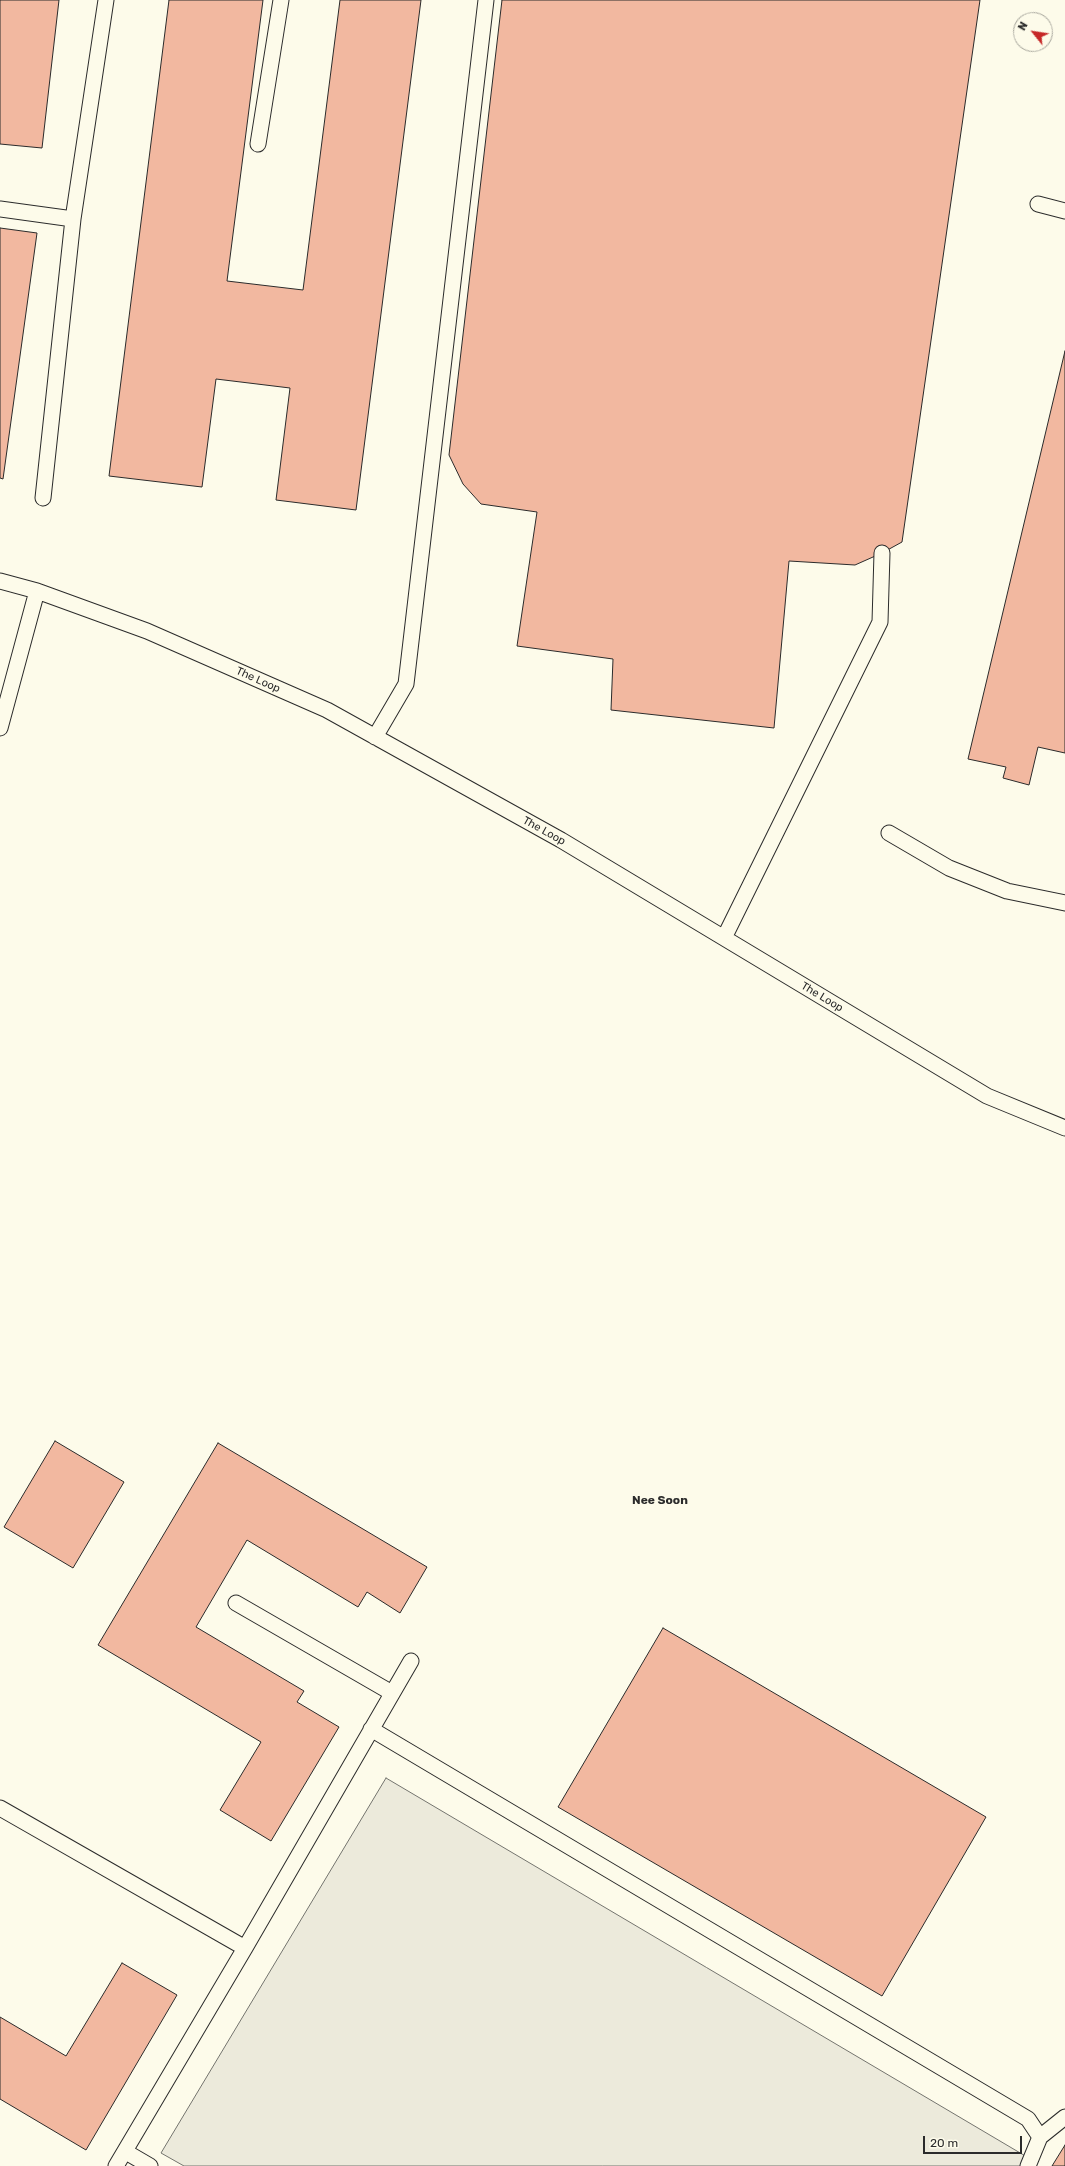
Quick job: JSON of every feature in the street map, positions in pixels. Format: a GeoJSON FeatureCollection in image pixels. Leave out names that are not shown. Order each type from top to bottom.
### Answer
{"type":"FeatureCollection","features":[{"type":"Feature","properties":{"kind":"lane"},"geometry":{"type":"LineString","coordinates":[[43,498],[74,219],[106,0]]}},
{"type":"Feature","properties":{"kind":"lane"},"geometry":{"type":"LineString","coordinates":[[258,144],[281,0]]}},
{"type":"Feature","properties":{"kind":"lane"},"geometry":{"type":"LineString","coordinates":[[375,736],[406,684],[486,0]]}},
{"type":"Feature","properties":{"kind":"lane"},"geometry":{"type":"LineString","coordinates":[[1038,204],[1065,211]]}},
{"type":"Feature","properties":{"kind":"lane"},"geometry":{"type":"LineString","coordinates":[[0,209],[74,219]]}},
{"type":"Feature","properties":{"kind":"lane"},"geometry":{"type":"LineString","coordinates":[[724,938],[880,622],[882,553]]}},
{"type":"Feature","properties":{"kind":"lane","name":"The Loop"},"geometry":{"type":"LineString","coordinates":[[0,581],[37,591],[147,631],[327,710],[561,840],[987,1096],[1065,1128]]}},
{"type":"Feature","properties":{"kind":"lane"},"geometry":{"type":"LineString","coordinates":[[0,728],[37,591]]}},
{"type":"Feature","properties":{"kind":"lane"},"geometry":{"type":"LineString","coordinates":[[889,833],[950,868],[1000,888],[1065,903]]}},
{"type":"Feature","properties":{"kind":"lane"},"geometry":{"type":"LineString","coordinates":[[236,1603],[392,1693]]}},
{"type":"Feature","properties":{"kind":"lane"},"geometry":{"type":"LineString","coordinates":[[116,2166],[126,2152],[411,1661]]}},
{"type":"Feature","properties":{"kind":"lane"},"geometry":{"type":"LineString","coordinates":[[371,1729],[1028,2119],[1040,2137]]}},
{"type":"Feature","properties":{"kind":"lane"},"geometry":{"type":"LineString","coordinates":[[0,1808],[245,1948]]}},
{"type":"Feature","properties":{"kind":"lane"},"geometry":{"type":"LineString","coordinates":[[1028,2166],[1040,2137],[1065,2117]]}},
{"type":"Feature","properties":{"kind":"lane"},"geometry":{"type":"LineString","coordinates":[[126,2152],[150,2166]]}},
{"type":"Feature","properties":{"kind":"shaded area"},"geometry":{"type":"Polygon","coordinates":[[[386,1778],[1027,2157],[1021,2166],[184,2166],[161,2153],[386,1778]]]}},
{"type":"Feature","properties":{"kind":"building"},"geometry":{"type":"Polygon","coordinates":[[[0,0],[59,0],[42,148],[0,144],[0,0]]]}},
{"type":"Feature","properties":{"kind":"building"},"geometry":{"type":"Polygon","coordinates":[[[169,0],[263,0],[227,281],[303,290],[340,0],[421,0],[356,510],[276,500],[290,388],[216,379],[202,487],[109,476],[169,0]]]}},
{"type":"Feature","properties":{"kind":"building"},"geometry":{"type":"Polygon","coordinates":[[[502,0],[980,0],[902,542],[855,565],[789,561],[774,728],[611,710],[613,659],[517,646],[537,512],[481,504],[463,484],[449,455],[502,0]]]}},
{"type":"Feature","properties":{"kind":"building"},"geometry":{"type":"Polygon","coordinates":[[[0,228],[37,233],[3,479],[0,478],[0,228]]]}},
{"type":"Feature","properties":{"kind":"building"},"geometry":{"type":"Polygon","coordinates":[[[1065,351],[1065,753],[1038,747],[1029,785],[1003,778],[1006,767],[968,759],[1065,351]]]}},
{"type":"Feature","properties":{"kind":"building"},"geometry":{"type":"Polygon","coordinates":[[[55,1441],[124,1482],[73,1568],[4,1527],[55,1441]]]}},
{"type":"Feature","properties":{"kind":"building"},"geometry":{"type":"Polygon","coordinates":[[[218,1443],[427,1567],[400,1613],[367,1592],[358,1607],[247,1540],[196,1627],[304,1691],[297,1702],[339,1727],[271,1841],[220,1810],[261,1742],[98,1645],[218,1443]]]}},
{"type":"Feature","properties":{"kind":"building"},"geometry":{"type":"Polygon","coordinates":[[[663,1628],[986,1817],[882,1996],[558,1807],[663,1628]]]}},
{"type":"Feature","properties":{"kind":"building"},"geometry":{"type":"Polygon","coordinates":[[[122,1963],[177,1995],[86,2150],[0,2099],[0,2017],[66,2056],[122,1963]]]}},
{"type":"Feature","properties":{"kind":"building"},"geometry":{"type":"Polygon","coordinates":[[[1065,2145],[1065,2166],[1052,2166],[1065,2145]]]}},
{"type":"Feature","properties":{"kind":"district","name":"Nee Soon"},"geometry":{"type":"Point","coordinates":[660,1501]}}]}
